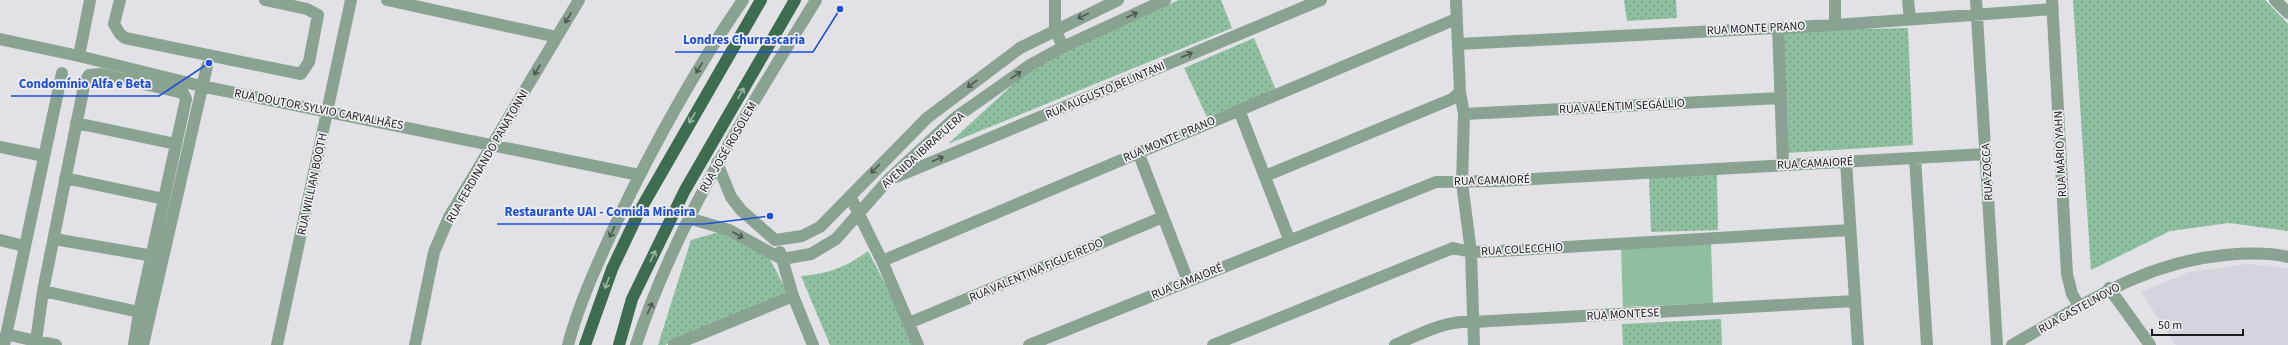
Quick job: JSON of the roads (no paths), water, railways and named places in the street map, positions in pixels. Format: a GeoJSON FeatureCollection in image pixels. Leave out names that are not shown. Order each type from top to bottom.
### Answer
{"type":"FeatureCollection","features":[{"type":"Feature","properties":{"kind":"main road"},"geometry":{"type":"LineString","coordinates":[[585,345],[612,269],[638,212],[761,0]]}},
{"type":"Feature","properties":{"kind":"main road"},"geometry":{"type":"LineString","coordinates":[[619,345],[632,299],[685,190],[795,0]]}},
{"type":"Feature","properties":{"kind":"street"},"geometry":{"type":"LineString","coordinates":[[79,56],[90,0]]}},
{"type":"Feature","properties":{"kind":"street"},"geometry":{"type":"LineString","coordinates":[[120,0],[114,24],[120,34],[125,38],[208,60],[299,74],[303,72],[309,62],[318,15],[307,9],[265,0]]}},
{"type":"Feature","properties":{"kind":"street","name":"RUA WILLIAN BOOTH"},"geometry":{"type":"LineString","coordinates":[[277,345],[351,0]]}},
{"type":"Feature","properties":{"kind":"street"},"geometry":{"type":"LineString","coordinates":[[386,0],[557,37]]}},
{"type":"Feature","properties":{"kind":"street","name":"RUA FERDINANDO PANATONNI"},"geometry":{"type":"LineString","coordinates":[[415,345],[434,252],[449,217],[579,0]]}},
{"type":"Feature","properties":{"kind":"street"},"geometry":{"type":"LineString","coordinates":[[568,345],[577,310],[639,174],[677,103],[743,0]]}},
{"type":"Feature","properties":{"kind":"street","name":"RUA JOSÉ ROSOLEM"},"geometry":{"type":"LineString","coordinates":[[636,345],[688,218],[717,163],[816,0]]}},
{"type":"Feature","properties":{"kind":"street"},"geometry":{"type":"LineString","coordinates":[[1055,0],[1055,29],[1064,47]]}},
{"type":"Feature","properties":{"kind":"street","name":"AVENIDA IBIRAPUERA"},"geometry":{"type":"LineString","coordinates":[[775,240],[802,236],[820,227],[836,213],[850,196],[927,118],[1020,48],[1055,29],[1118,0]]}},
{"type":"Feature","properties":{"kind":"street"},"geometry":{"type":"LineString","coordinates":[[1140,0],[1153,5]]}},
{"type":"Feature","properties":{"kind":"street","name":"AVENIDA IBIRAPUERA"},"geometry":{"type":"LineString","coordinates":[[782,259],[811,254],[825,247],[841,235],[889,180],[955,118],[1030,65],[1064,47],[1166,0]]}},
{"type":"Feature","properties":{"kind":"street","name":"RUA AUGUSTO BELINTANI"},"geometry":{"type":"LineString","coordinates":[[889,180],[1321,0]]}},
{"type":"Feature","properties":{"kind":"street"},"geometry":{"type":"LineString","coordinates":[[1456,0],[1460,92],[1464,114],[1462,183],[1471,252],[1474,345]]}},
{"type":"Feature","properties":{"kind":"street"},"geometry":{"type":"LineString","coordinates":[[1835,0],[1835,25]]}},
{"type":"Feature","properties":{"kind":"street"},"geometry":{"type":"LineString","coordinates":[[1908,0],[1910,19]]}},
{"type":"Feature","properties":{"kind":"street","name":"RUA ZOCCA"},"geometry":{"type":"LineString","coordinates":[[1976,0],[1997,345]]}},
{"type":"Feature","properties":{"kind":"street"},"geometry":{"type":"LineString","coordinates":[[2275,0],[2288,13]]}},
{"type":"Feature","properties":{"kind":"street","name":"RUA MONTE PRANO"},"geometry":{"type":"LineString","coordinates":[[1459,44],[1835,25],[1977,15],[2052,4]]}},
{"type":"Feature","properties":{"kind":"street","name":"RUA MÁRIO YAHN"},"geometry":{"type":"LineString","coordinates":[[2052,4],[2067,274],[2072,294],[2079,306]]}},
{"type":"Feature","properties":{"kind":"street","name":"RUA MONTE PRANO"},"geometry":{"type":"LineString","coordinates":[[882,260],[1456,19]]}},
{"type":"Feature","properties":{"kind":"street"},"geometry":{"type":"LineString","coordinates":[[1778,27],[1783,165]]}},
{"type":"Feature","properties":{"kind":"street","name":"RUA DOUTOR SYLVIO CARVALHÃES"},"geometry":{"type":"LineString","coordinates":[[0,39],[79,56],[201,86],[639,174]]}},
{"type":"Feature","properties":{"kind":"street"},"geometry":{"type":"LineString","coordinates":[[134,345],[139,312],[158,257],[208,60]]}},
{"type":"Feature","properties":{"kind":"street"},"geometry":{"type":"LineString","coordinates":[[56,345],[36,341],[5,340],[62,73]]}},
{"type":"Feature","properties":{"kind":"street"},"geometry":{"type":"LineString","coordinates":[[36,341],[43,291],[76,123],[87,77],[90,74],[101,74],[185,95],[186,100],[164,199],[158,257],[143,345]]}},
{"type":"Feature","properties":{"kind":"street"},"geometry":{"type":"LineString","coordinates":[[1264,176],[1452,99],[1460,92]]}},
{"type":"Feature","properties":{"kind":"street","name":"RUA VALENTIM SEGÁLLIO"},"geometry":{"type":"LineString","coordinates":[[1464,114],[1780,98]]}},
{"type":"Feature","properties":{"kind":"street"},"geometry":{"type":"LineString","coordinates":[[1239,110],[1289,239]]}},
{"type":"Feature","properties":{"kind":"street"},"geometry":{"type":"LineString","coordinates":[[76,123],[176,144]]}},
{"type":"Feature","properties":{"kind":"street"},"geometry":{"type":"LineString","coordinates":[[0,146],[44,156]]}},
{"type":"Feature","properties":{"kind":"street"},"geometry":{"type":"LineString","coordinates":[[1138,152],[1188,281]]}},
{"type":"Feature","properties":{"kind":"street","name":"RUA CAMAIORÉ"},"geometry":{"type":"LineString","coordinates":[[1029,345],[1289,239],[1436,182],[1462,183],[1986,154]]}},
{"type":"Feature","properties":{"kind":"street"},"geometry":{"type":"LineString","coordinates":[[1915,158],[1927,345]]}},
{"type":"Feature","properties":{"kind":"street"},"geometry":{"type":"LineString","coordinates":[[1846,162],[1858,345]]}},
{"type":"Feature","properties":{"kind":"street"},"geometry":{"type":"LineString","coordinates":[[717,163],[731,197],[740,210],[775,240],[792,296],[813,345]]}},
{"type":"Feature","properties":{"kind":"street"},"geometry":{"type":"LineString","coordinates":[[65,178],[164,199]]}},
{"type":"Feature","properties":{"kind":"street"},"geometry":{"type":"LineString","coordinates":[[850,196],[882,260],[910,323],[918,345]]}},
{"type":"Feature","properties":{"kind":"street","name":"RUA VALENTINA FIGUEIREDO"},"geometry":{"type":"LineString","coordinates":[[910,323],[1163,217]]}},
{"type":"Feature","properties":{"kind":"street"},"geometry":{"type":"LineString","coordinates":[[688,218],[729,230],[782,259]]}},
{"type":"Feature","properties":{"kind":"street","name":"RUA COLECCHIO"},"geometry":{"type":"LineString","coordinates":[[1213,345],[1453,248],[1471,252],[1850,230]]}},
{"type":"Feature","properties":{"kind":"street"},"geometry":{"type":"LineString","coordinates":[[54,239],[158,257]]}},
{"type":"Feature","properties":{"kind":"street"},"geometry":{"type":"LineString","coordinates":[[0,240],[24,246]]}},
{"type":"Feature","properties":{"kind":"street","name":"RUA CASTELNOVO"},"geometry":{"type":"LineString","coordinates":[[2012,345],[2109,288],[2165,266],[2198,258],[2273,253],[2288,257]]}},
{"type":"Feature","properties":{"kind":"street"},"geometry":{"type":"LineString","coordinates":[[2109,288],[2150,345]]}},
{"type":"Feature","properties":{"kind":"street"},"geometry":{"type":"LineString","coordinates":[[43,291],[139,312]]}},
{"type":"Feature","properties":{"kind":"street"},"geometry":{"type":"LineString","coordinates":[[674,345],[792,296]]}},
{"type":"Feature","properties":{"kind":"street","name":"RUA MONTESE"},"geometry":{"type":"LineString","coordinates":[[1395,345],[1441,325],[1460,321],[1473,322],[1855,301]]}},
{"type":"Feature","properties":{"kind":"place","name":"Londres Churrascaria"},"geometry":{"type":"Point","coordinates":[840,9]}},
{"type":"Feature","properties":{"kind":"place","name":"Condomínio Alfa e Beta"},"geometry":{"type":"Point","coordinates":[209,63]}},
{"type":"Feature","properties":{"kind":"place","name":"Restaurante UAI - Comida Mineira"},"geometry":{"type":"Point","coordinates":[770,216]}}]}
